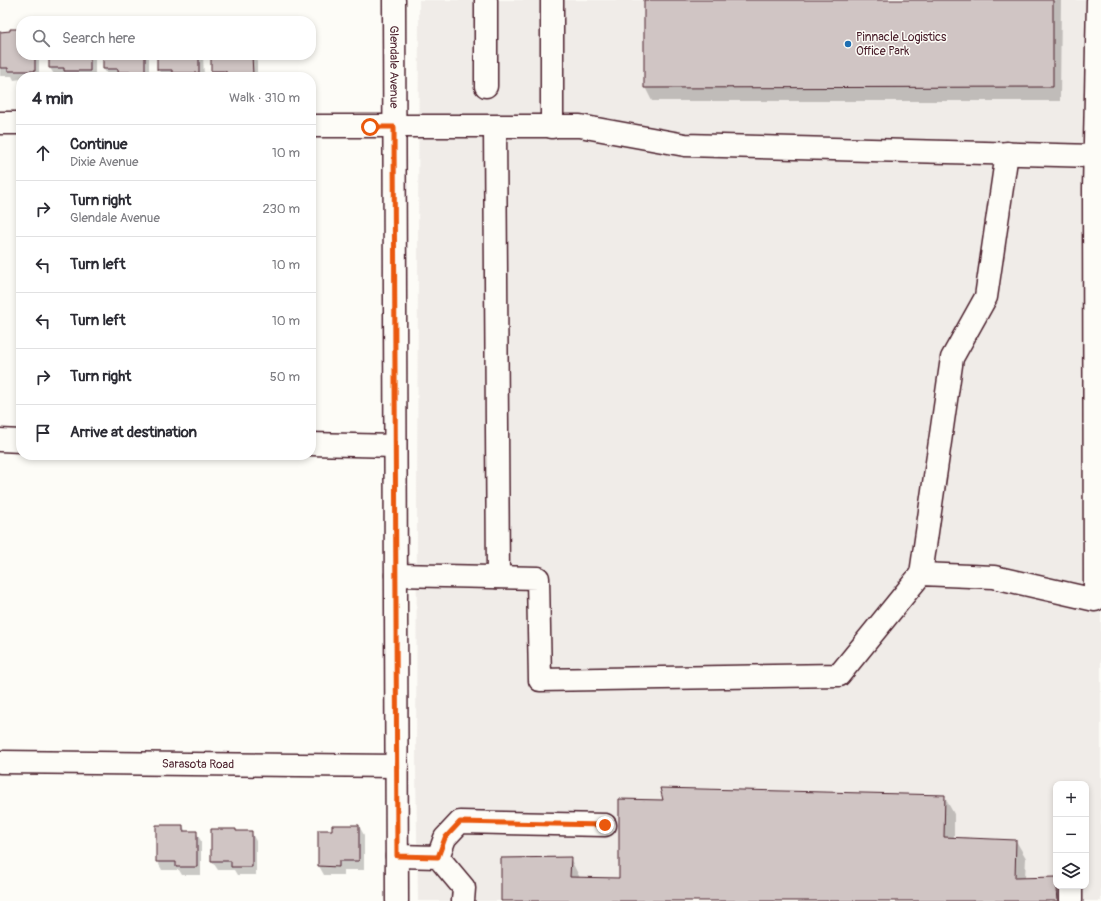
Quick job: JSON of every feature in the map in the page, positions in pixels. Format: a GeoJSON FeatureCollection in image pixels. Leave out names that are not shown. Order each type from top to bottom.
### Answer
{"type":"FeatureCollection","features":[{"type":"Feature","properties":{"kind":"street","name":"Glendale Avenue"},"geometry":{"type":"LineString","coordinates":[[394,0],[397,901]]}},
{"type":"Feature","properties":{"kind":"street"},"geometry":{"type":"LineString","coordinates":[[486,0],[486,86]]}},
{"type":"Feature","properties":{"kind":"street"},"geometry":{"type":"LineString","coordinates":[[552,0],[552,126]]}},
{"type":"Feature","properties":{"kind":"street"},"geometry":{"type":"LineString","coordinates":[[922,574],[994,577],[1095,600],[1094,156],[1098,0]]}},
{"type":"Feature","properties":{"kind":"street"},"geometry":{"type":"LineString","coordinates":[[0,123],[16,123]]}},
{"type":"Feature","properties":{"kind":"street"},"geometry":{"type":"LineString","coordinates":[[316,126],[580,126],[685,145],[1094,156]]}},
{"type":"Feature","properties":{"kind":"street"},"geometry":{"type":"LineString","coordinates":[[495,127],[498,577]]}},
{"type":"Feature","properties":{"kind":"street"},"geometry":{"type":"LineString","coordinates":[[396,575],[538,578],[540,680],[839,675],[922,574],[952,358],[986,297],[1007,153]]}},
{"type":"Feature","properties":{"kind":"street"},"geometry":{"type":"LineString","coordinates":[[0,440],[16,441]]}},
{"type":"Feature","properties":{"kind":"street"},"geometry":{"type":"LineString","coordinates":[[316,444],[395,446]]}},
{"type":"Feature","properties":{"kind":"street","name":"Sarasota Road"},"geometry":{"type":"LineString","coordinates":[[0,762],[397,766]]}},
{"type":"Feature","properties":{"kind":"street"},"geometry":{"type":"LineString","coordinates":[[438,857],[445,838],[460,822],[605,825]]}},
{"type":"Feature","properties":{"kind":"street"},"geometry":{"type":"LineString","coordinates":[[397,856],[438,857],[464,888],[463,901]]}},
{"type":"Feature","properties":{"kind":"street"},"geometry":{"type":"LineString","coordinates":[[1071,889],[1071,901]]}},
{"type":"Feature","properties":{"kind":"shaded area"},"geometry":{"type":"Polygon","coordinates":[[[419,0],[1101,0],[1101,901],[418,901],[416,770],[419,0]]]}},
{"type":"Feature","properties":{"kind":"building","name":"Pinnacle Logistics Office Park"},"geometry":{"type":"Polygon","coordinates":[[[644,0],[1053,0],[1053,87],[644,88],[644,0]]]}},
{"type":"Feature","properties":{"kind":"building"},"geometry":{"type":"Polygon","coordinates":[[[10,29],[16,29],[16,60],[35,60],[35,71],[8,71],[8,68],[0,68],[0,32],[10,31],[10,29]]]}},
{"type":"Feature","properties":{"kind":"building"},"geometry":{"type":"Polygon","coordinates":[[[49,60],[90,60],[90,71],[64,71],[64,68],[49,68],[49,60]]]}},
{"type":"Feature","properties":{"kind":"building"},"geometry":{"type":"Polygon","coordinates":[[[103,60],[145,60],[145,72],[118,72],[118,69],[103,69],[103,60]]]}},
{"type":"Feature","properties":{"kind":"building"},"geometry":{"type":"Polygon","coordinates":[[[157,60],[199,60],[199,72],[172,72],[172,70],[157,70],[157,60]]]}},
{"type":"Feature","properties":{"kind":"building"},"geometry":{"type":"Polygon","coordinates":[[[211,60],[252,60],[253,72],[211,71],[211,60]]]}},
{"type":"Feature","properties":{"kind":"building"},"geometry":{"type":"Polygon","coordinates":[[[660,788],[945,795],[944,837],[1016,840],[1015,878],[1053,877],[1053,889],[1057,889],[1058,901],[501,901],[501,858],[571,857],[570,877],[619,878],[619,799],[663,800],[660,788]]]}},
{"type":"Feature","properties":{"kind":"building"},"geometry":{"type":"Polygon","coordinates":[[[156,825],[183,825],[183,831],[197,831],[197,867],[176,867],[176,862],[156,862],[156,825]]]}},
{"type":"Feature","properties":{"kind":"building"},"geometry":{"type":"Polygon","coordinates":[[[332,825],[359,825],[359,861],[339,861],[339,867],[318,866],[318,830],[332,830],[332,825]]]}},
{"type":"Feature","properties":{"kind":"building"},"geometry":{"type":"Polygon","coordinates":[[[211,829],[236,829],[236,831],[252,831],[252,867],[231,867],[231,861],[211,861],[211,829]]]}},
{"type":"Feature","properties":{"kind":"place","name":"Pinnacle Logistics Office Park"},"geometry":{"type":"Point","coordinates":[848,44]}},
{"type":"Feature","properties":{"kind":"route"},"geometry":{"type":"LineString","coordinates":[[370,127],[394,127],[397,856],[438,857],[445,838],[460,822],[605,825]]}}]}
